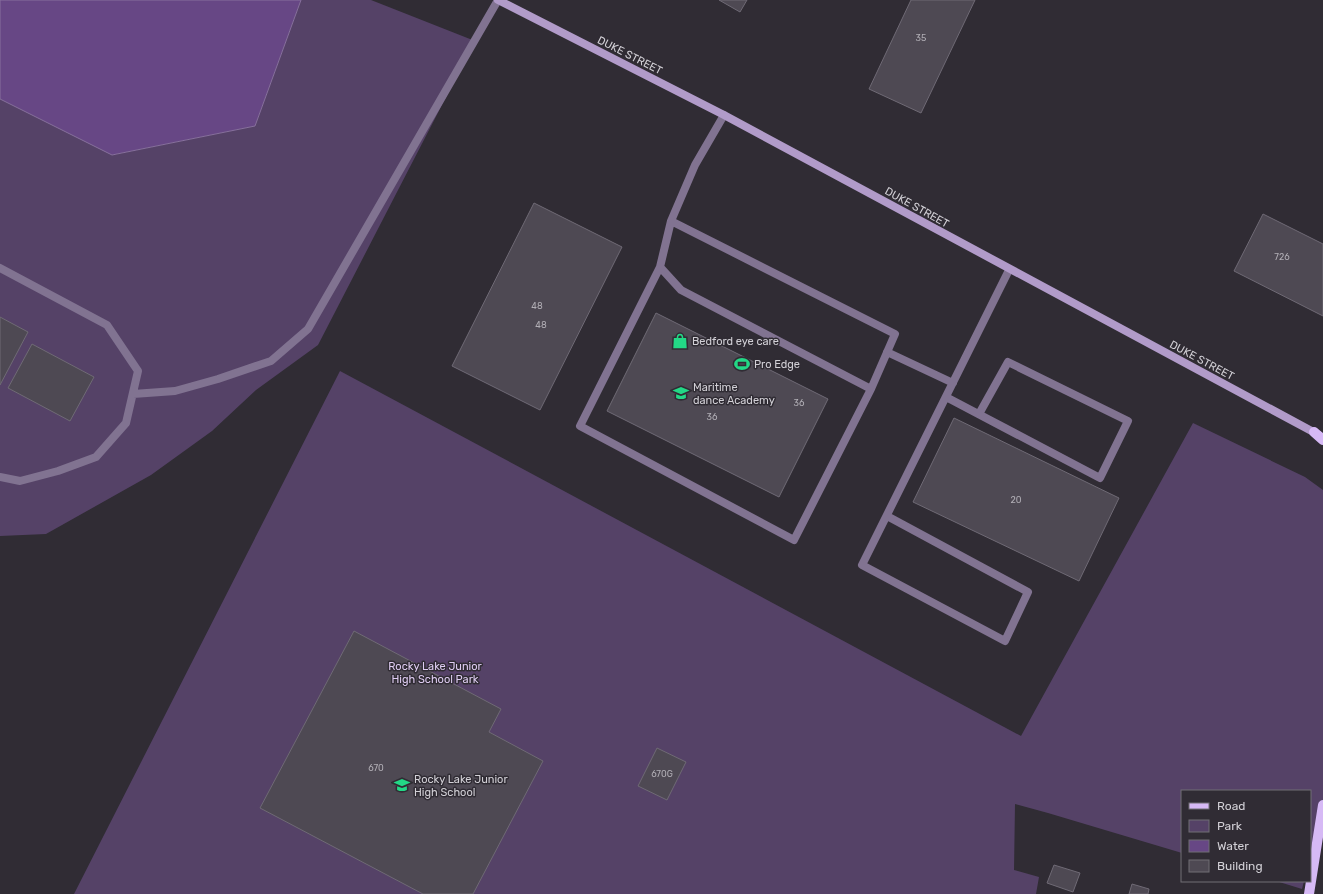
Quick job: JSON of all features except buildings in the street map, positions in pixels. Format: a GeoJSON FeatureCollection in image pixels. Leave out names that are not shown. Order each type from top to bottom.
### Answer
{"type":"FeatureCollection","features":[{"type":"Feature","properties":{"kind":"main road","name":"DUKE STREET"},"geometry":{"type":"LineString","coordinates":[[498,0],[724,115],[1009,270],[1318,432]]}},
{"type":"Feature","properties":{"kind":"main road"},"geometry":{"type":"LineString","coordinates":[[1318,432],[1323,439]]}},
{"type":"Feature","properties":{"kind":"main road"},"geometry":{"type":"LineString","coordinates":[[1311,881],[1323,805]]}},
{"type":"Feature","properties":{"kind":"main road"},"geometry":{"type":"LineString","coordinates":[[1309,894],[1311,882]]}},
{"type":"Feature","properties":{"kind":"lane"},"geometry":{"type":"LineString","coordinates":[[132,394],[175,391],[218,379],[271,361],[308,329],[498,0]]}},
{"type":"Feature","properties":{"kind":"lane"},"geometry":{"type":"LineString","coordinates":[[671,221],[895,334],[871,389],[794,540],[580,426],[660,267],[671,221],[694,165],[724,115]]}},
{"type":"Feature","properties":{"kind":"lane"},"geometry":{"type":"LineString","coordinates":[[660,267],[681,290],[871,389]]}},
{"type":"Feature","properties":{"kind":"lane"},"geometry":{"type":"LineString","coordinates":[[0,268],[107,325],[138,371],[126,423],[96,457],[58,471],[20,481],[0,477]]}},
{"type":"Feature","properties":{"kind":"lane"},"geometry":{"type":"LineString","coordinates":[[887,516],[1028,592],[1005,641],[862,566],[1009,270]]}},
{"type":"Feature","properties":{"kind":"lane"},"geometry":{"type":"LineString","coordinates":[[887,352],[952,383]]}},
{"type":"Feature","properties":{"kind":"lane"},"geometry":{"type":"LineString","coordinates":[[946,397],[1100,478],[1128,421],[1008,362],[979,414]]}},
{"type":"Feature","properties":{"kind":"green space"},"geometry":{"type":"Polygon","coordinates":[[[301,0],[371,0],[475,41],[318,345],[256,390],[212,431],[151,475],[46,534],[0,536],[0,99],[113,155],[255,126],[301,0]]]}},
{"type":"Feature","properties":{"kind":"green space","name":"Rocky Lake Junior High School Park"},"geometry":{"type":"Polygon","coordinates":[[[340,371],[1021,736],[1193,423],[1305,477],[1323,490],[1323,811],[1311,856],[1311,790],[1181,790],[1181,853],[1015,804],[1014,870],[1039,877],[1036,894],[74,894],[340,371]]]}},
{"type":"Feature","properties":{"kind":"green space"},"geometry":{"type":"Polygon","coordinates":[[[1279,882],[1304,882],[1302,889],[1279,882]]]}},
{"type":"Feature","properties":{"kind":"water"},"geometry":{"type":"Polygon","coordinates":[[[0,0],[301,0],[255,126],[112,155],[0,99],[0,0]]]}},
{"type":"Feature","properties":{"kind":"place","name":"Bedford eye care"},"geometry":{"type":"Point","coordinates":[680,341]}},
{"type":"Feature","properties":{"kind":"place","name":"Pro Edge"},"geometry":{"type":"Point","coordinates":[742,364]}},
{"type":"Feature","properties":{"kind":"place","name":"Maritime dance Academy"},"geometry":{"type":"Point","coordinates":[681,393]}},
{"type":"Feature","properties":{"kind":"place","name":"Rocky Lake Junior High School"},"geometry":{"type":"Point","coordinates":[402,785]}}]}
